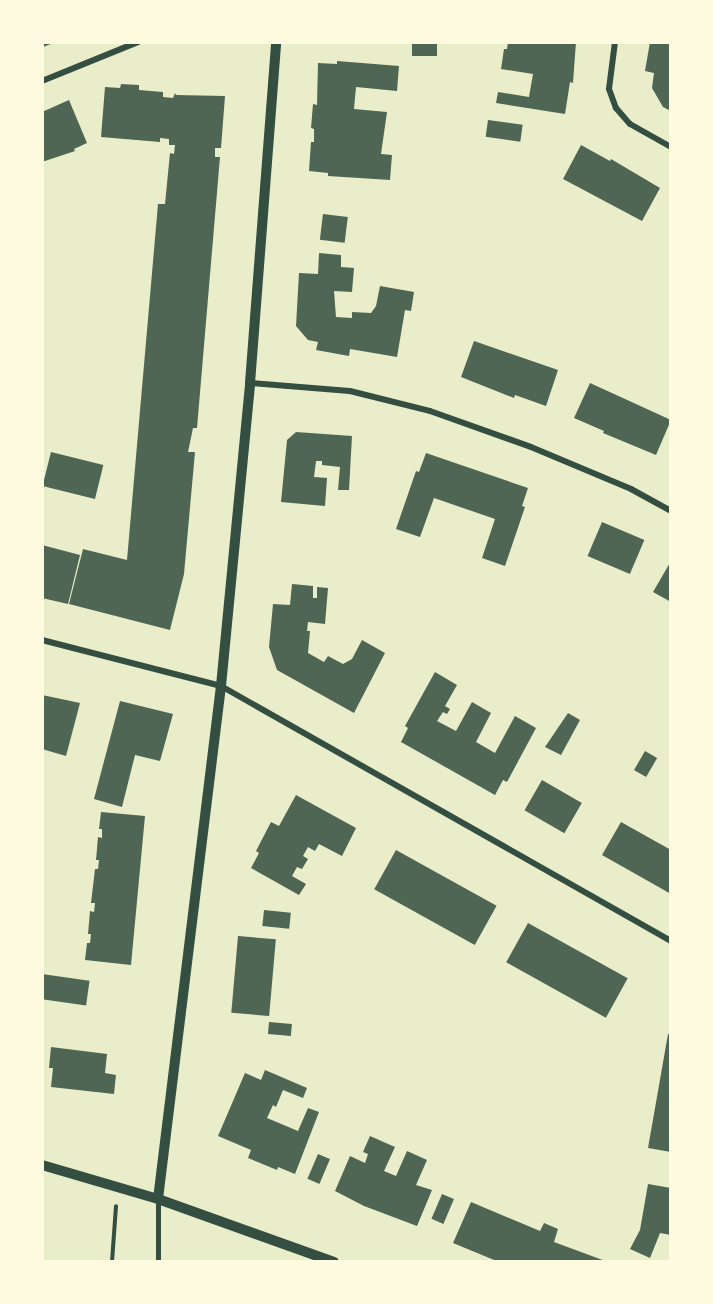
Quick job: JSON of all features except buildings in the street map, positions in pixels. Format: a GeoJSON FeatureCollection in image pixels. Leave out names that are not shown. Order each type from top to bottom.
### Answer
{"type":"FeatureCollection","features":[{"type":"Feature","properties":{"kind":"street"},"geometry":{"type":"LineString","coordinates":[[42,81],[138,42]]}},
{"type":"Feature","properties":{"kind":"street"},"geometry":{"type":"LineString","coordinates":[[158,1199],[221,686],[250,383],[276,42]]}},
{"type":"Feature","properties":{"kind":"street"},"geometry":{"type":"LineString","coordinates":[[615,42],[609,89],[615,108],[630,124],[671,147]]}},
{"type":"Feature","properties":{"kind":"street"},"geometry":{"type":"LineString","coordinates":[[250,383],[350,391],[430,411],[531,447],[631,489],[671,512]]}},
{"type":"Feature","properties":{"kind":"street"},"geometry":{"type":"LineString","coordinates":[[42,640],[221,686],[671,941]]}},
{"type":"Feature","properties":{"kind":"street"},"geometry":{"type":"LineString","coordinates":[[42,1165],[158,1199],[334,1262]]}},
{"type":"Feature","properties":{"kind":"lane"},"geometry":{"type":"LineString","coordinates":[[158,1199],[158,1262]]}},
{"type":"Feature","properties":{"kind":"path"},"geometry":{"type":"LineString","coordinates":[[112,1262],[118,1187]]}}]}
